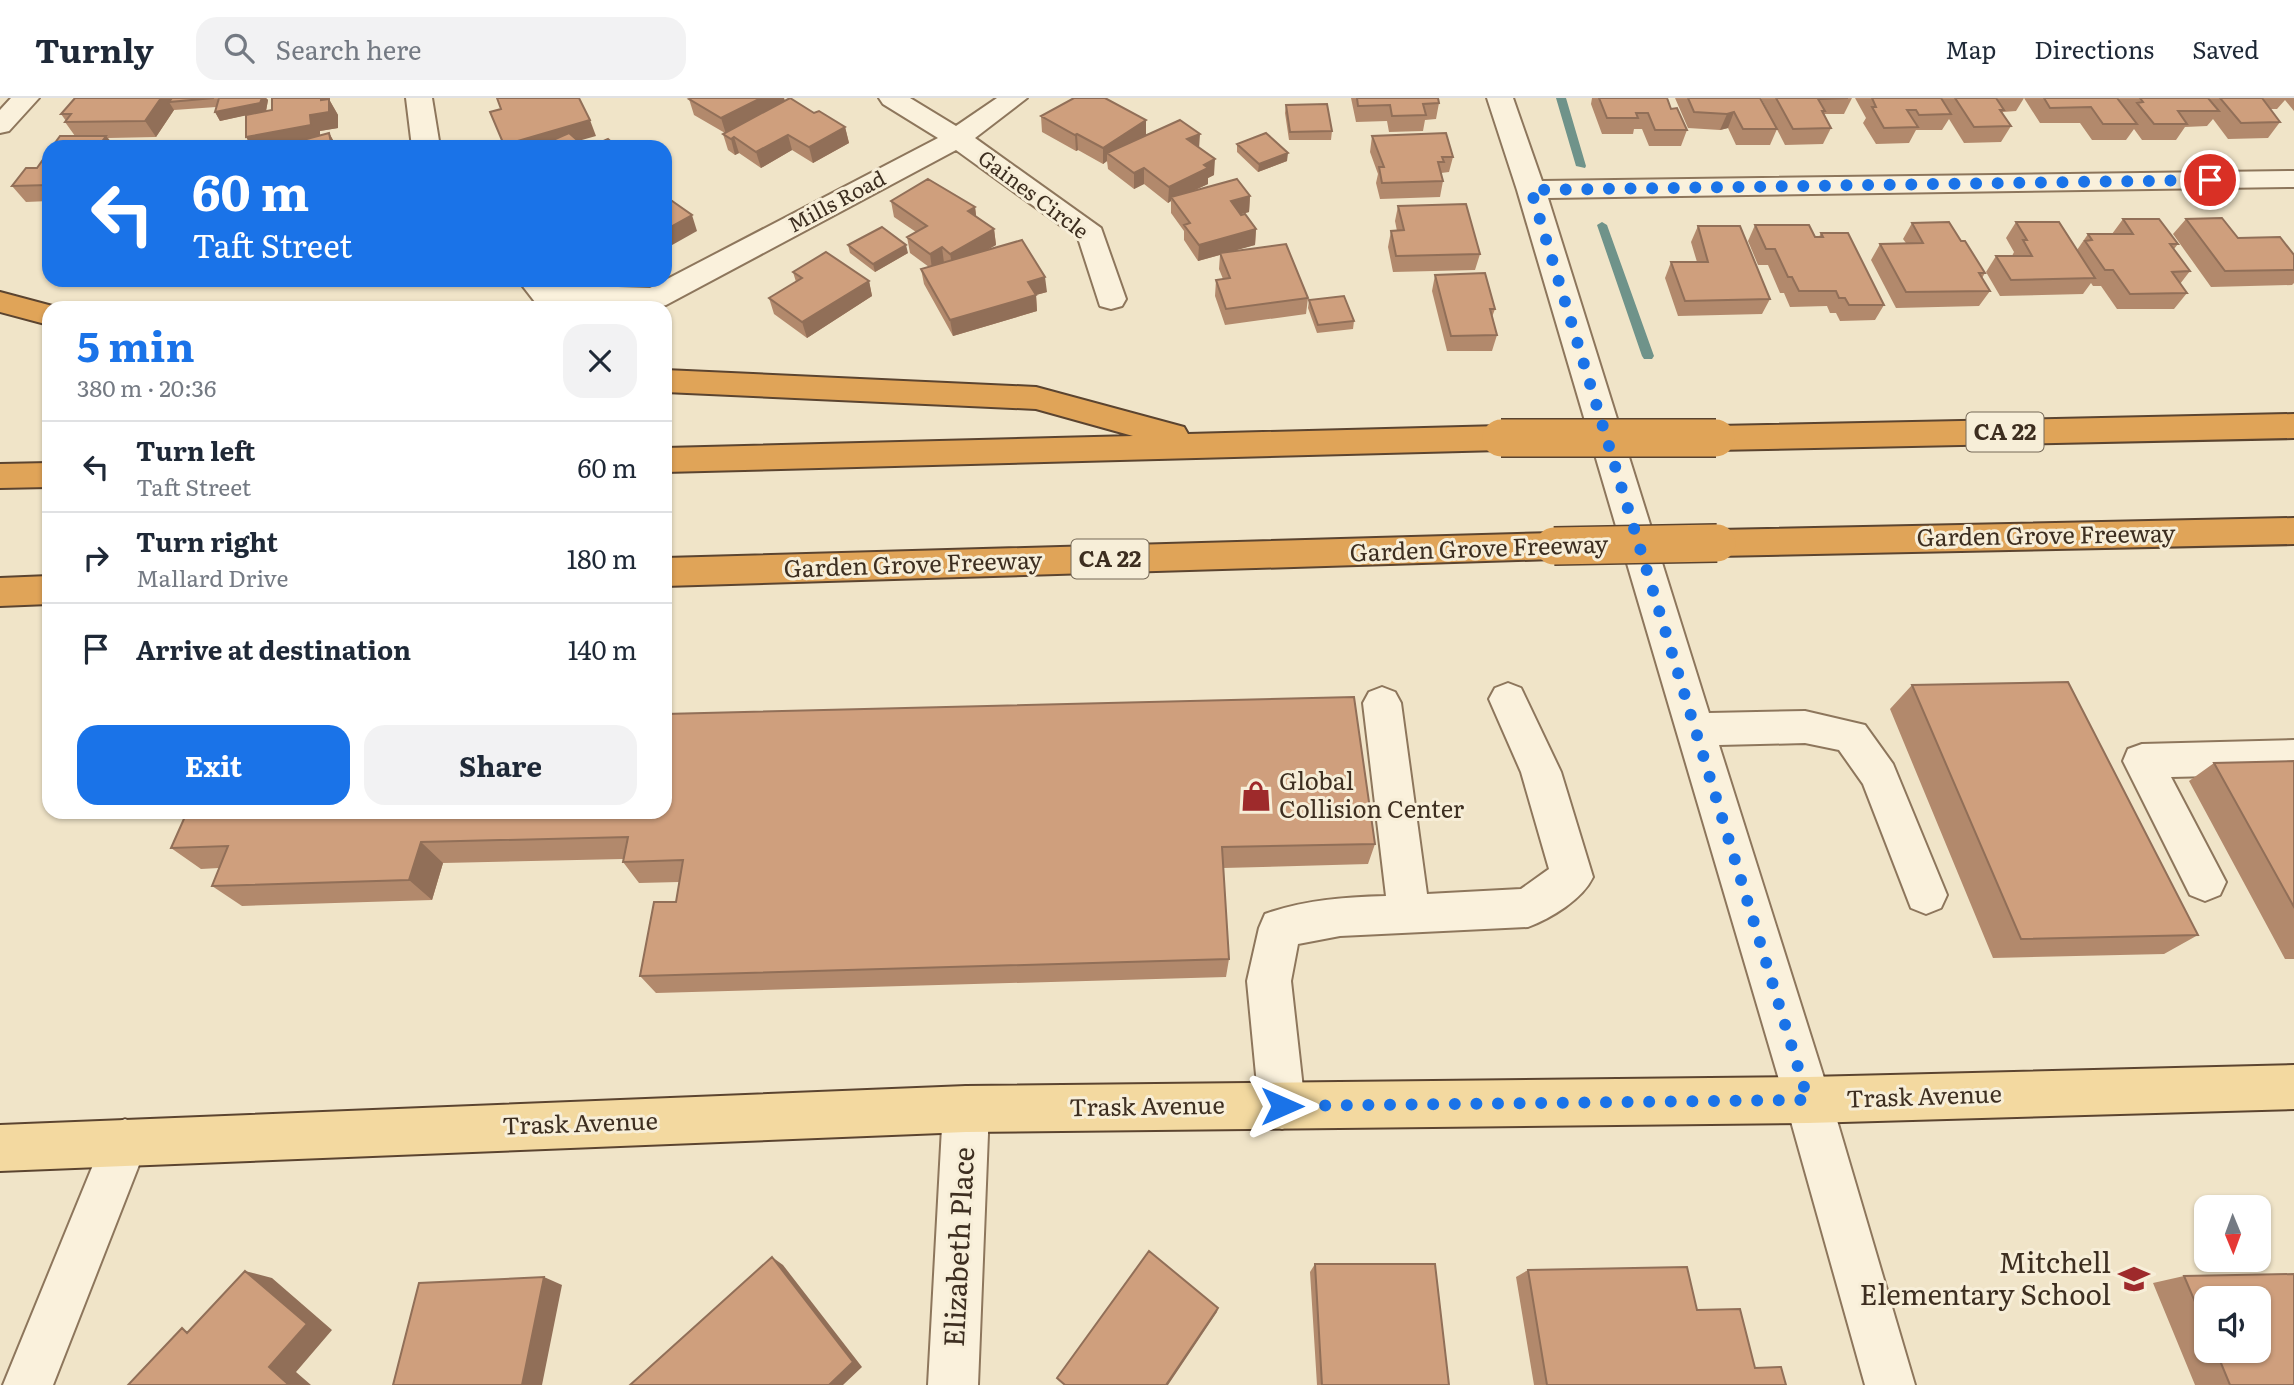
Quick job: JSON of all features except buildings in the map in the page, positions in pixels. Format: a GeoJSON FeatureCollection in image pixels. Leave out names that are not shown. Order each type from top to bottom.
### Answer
{"type":"FeatureCollection","features":[{"type":"Feature","properties":{"kind":"highway"},"geometry":{"type":"LineString","coordinates":[[0,302],[42,313]]}},
{"type":"Feature","properties":{"kind":"highway"},"geometry":{"type":"LineString","coordinates":[[672,382],[1036,398],[1215,446]]}},
{"type":"Feature","properties":{"kind":"highway","name":"CA 22"},"geometry":{"type":"LineString","coordinates":[[672,460],[1501,438],[1716,438],[2294,426]]}},
{"type":"Feature","properties":{"kind":"highway"},"geometry":{"type":"LineString","coordinates":[[0,477],[42,475]]}},
{"type":"Feature","properties":{"kind":"highway","name":"Garden Grove Freeway"},"geometry":{"type":"LineString","coordinates":[[672,572],[1554,546],[2294,531]]}},
{"type":"Feature","properties":{"kind":"highway"},"geometry":{"type":"LineString","coordinates":[[0,592],[42,590]]}},
{"type":"Feature","properties":{"kind":"main road","name":"Trask Avenue"},"geometry":{"type":"LineString","coordinates":[[0,1148],[966,1110],[1808,1100],[2294,1087]]}},
{"type":"Feature","properties":{"kind":"street"},"geometry":{"type":"LineString","coordinates":[[0,125],[26,98]]}},
{"type":"Feature","properties":{"kind":"street"},"geometry":{"type":"LineString","coordinates":[[419,98],[425,140]]}},
{"type":"Feature","properties":{"kind":"street","name":"Gaines Circle"},"geometry":{"type":"LineString","coordinates":[[892,98],[957,138],[1091,234],[1111,299]]}},
{"type":"Feature","properties":{"kind":"street","name":"Mills Road"},"geometry":{"type":"LineString","coordinates":[[539,287],[546,295],[655,298],[957,138],[1014,98]]}},
{"type":"Feature","properties":{"kind":"street"},"geometry":{"type":"LineString","coordinates":[[1500,98],[1531,190],[1808,1100],[1891,1385]]}},
{"type":"Feature","properties":{"kind":"street"},"geometry":{"type":"LineString","coordinates":[[1531,190],[2294,179]]}},
{"type":"Feature","properties":{"kind":"street"},"geometry":{"type":"LineString","coordinates":[[1282,1106],[1269,981],[1280,928],[1340,917],[1528,908],[1572,877],[1541,772],[1508,699]]}},
{"type":"Feature","properties":{"kind":"street"},"geometry":{"type":"LineString","coordinates":[[1382,703],[1409,914]]}},
{"type":"Feature","properties":{"kind":"street"},"geometry":{"type":"LineString","coordinates":[[1695,730],[1805,727],[1851,736],[1879,776],[1926,895]]}},
{"type":"Feature","properties":{"kind":"street"},"geometry":{"type":"LineString","coordinates":[[2205,882],[2142,761],[2294,757]]}},
{"type":"Feature","properties":{"kind":"street","name":"Elizabeth Place"},"geometry":{"type":"LineString","coordinates":[[953,1385],[966,1110]]}},
{"type":"Feature","properties":{"kind":"street"},"geometry":{"type":"LineString","coordinates":[[28,1385],[125,1142]]}},
{"type":"Feature","properties":{"kind":"waterway"},"geometry":{"type":"LineString","coordinates":[[1561,98],[1581,166]]}},
{"type":"Feature","properties":{"kind":"waterway"},"geometry":{"type":"LineString","coordinates":[[1602,225],[1648,356]]}},
{"type":"Feature","properties":{"kind":"place","name":"Global Collision Center"},"geometry":{"type":"Point","coordinates":[1256,796]}},
{"type":"Feature","properties":{"kind":"place","name":"Mitchell Elementary School"},"geometry":{"type":"Point","coordinates":[2134,1279]}},
{"type":"Feature","properties":{"kind":"route"},"geometry":{"type":"LineString","coordinates":[[1282,1106],[1808,1100],[1531,190],[2210,180]]}}]}
